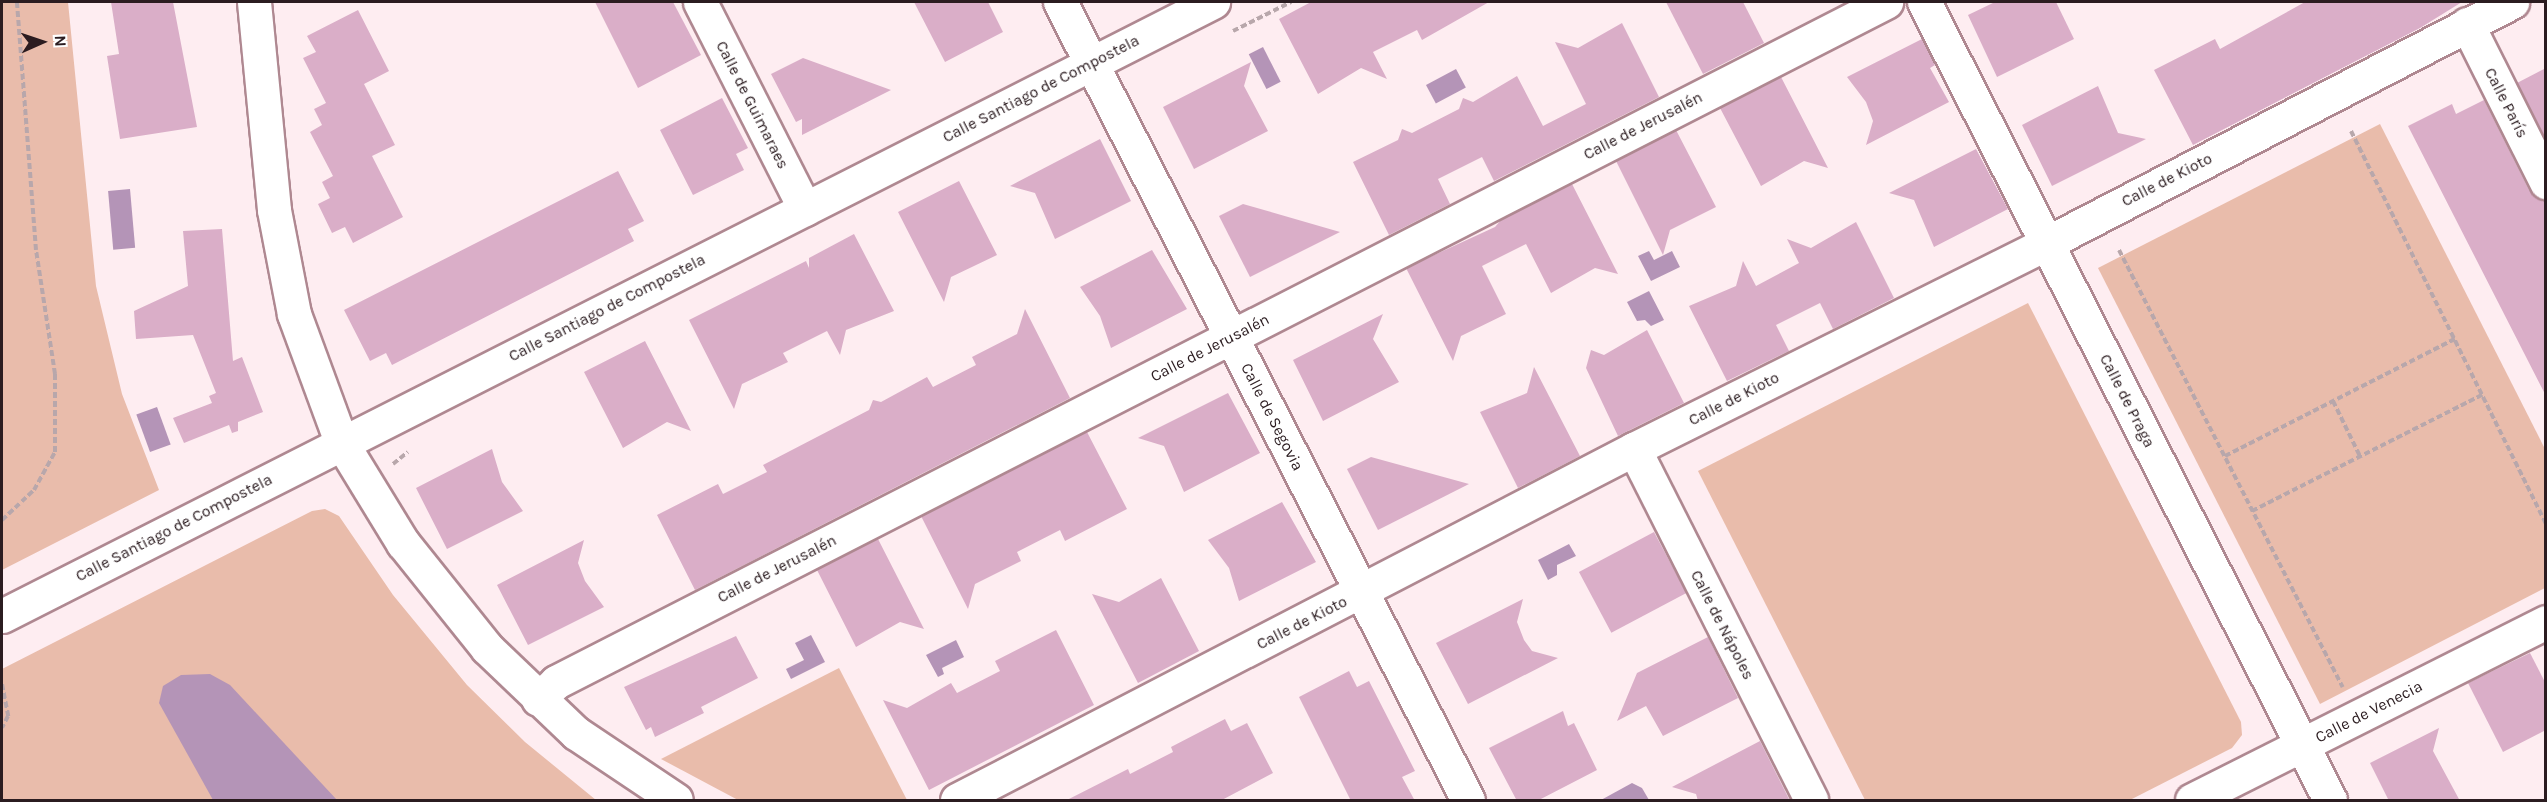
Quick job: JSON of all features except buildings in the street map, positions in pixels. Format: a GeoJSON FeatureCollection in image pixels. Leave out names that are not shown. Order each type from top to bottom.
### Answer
{"type":"FeatureCollection","features":[{"type":"Feature","properties":{"kind":"street"},"geometry":{"type":"LineString","coordinates":[[254,2],[274,210],[294,314],[341,442],[397,534],[441,595],[538,699],[619,765],[676,801]]}},
{"type":"Feature","properties":{"kind":"street","name":"Calle de Guimaraes"},"geometry":{"type":"LineString","coordinates":[[700,2],[805,209]]}},
{"type":"Feature","properties":{"kind":"street","name":"Calle de Segovia"},"geometry":{"type":"LineString","coordinates":[[1060,2],[1468,801]]}},
{"type":"Feature","properties":{"kind":"street","name":"Calle Santiago de Compostela"},"geometry":{"type":"LineString","coordinates":[[2,616],[341,442],[1213,2]]}},
{"type":"Feature","properties":{"kind":"street","name":"Calle de Jerusalén"},"geometry":{"type":"LineString","coordinates":[[538,699],[556,682],[1886,2]]}},
{"type":"Feature","properties":{"kind":"street","name":"Calle de Praga"},"geometry":{"type":"LineString","coordinates":[[1924,2],[2330,801]]}},
{"type":"Feature","properties":{"kind":"street","name":"Calle de Kioto"},"geometry":{"type":"LineString","coordinates":[[957,801],[1361,593],[1634,449],[2047,243],[2512,2]]}},
{"type":"Feature","properties":{"kind":"street","name":"Calle París"},"geometry":{"type":"LineString","coordinates":[[2467,24],[2546,182]]}},
{"type":"Feature","properties":{"kind":"street","name":"Calle de Nápoles"},"geometry":{"type":"LineString","coordinates":[[1634,449],[1811,801]]}},
{"type":"Feature","properties":{"kind":"street","name":"Calle de Venecia"},"geometry":{"type":"LineString","coordinates":[[2192,801],[2546,622]]}},
{"type":"Feature","properties":{"kind":"path"},"geometry":{"type":"LineString","coordinates":[[2,520],[34,490],[55,452],[55,374],[36,250],[17,2]]}},
{"type":"Feature","properties":{"kind":"path"},"geometry":{"type":"LineString","coordinates":[[2351,131],[2546,523]]}},
{"type":"Feature","properties":{"kind":"path"},"geometry":{"type":"LineString","coordinates":[[2119,250],[2348,695]]}},
{"type":"Feature","properties":{"kind":"path"},"geometry":{"type":"LineString","coordinates":[[2225,456],[2455,339]]}},
{"type":"Feature","properties":{"kind":"path"},"geometry":{"type":"LineString","coordinates":[[2253,511],[2482,395]]}},
{"type":"Feature","properties":{"kind":"path"},"geometry":{"type":"LineString","coordinates":[[2333,401],[2360,456]]}},
{"type":"Feature","properties":{"kind":"path"},"geometry":{"type":"LineString","coordinates":[[389,472],[395,460],[408,452]]}},
{"type":"Feature","properties":{"kind":"path"},"geometry":{"type":"LineString","coordinates":[[2,684],[9,716],[2,728]]}},
{"type":"Feature","properties":{"kind":"shaded area"},"geometry":{"type":"Polygon","coordinates":[[[2,2],[68,2],[96,286],[122,394],[159,490],[2,570],[2,2]]]}},
{"type":"Feature","properties":{"kind":"shaded area"},"geometry":{"type":"Polygon","coordinates":[[[1263,47],[1281,82],[1266,89],[1249,54],[1263,47]]]}},
{"type":"Feature","properties":{"kind":"shaded area"},"geometry":{"type":"Polygon","coordinates":[[[1456,69],[1466,88],[1436,104],[1426,85],[1456,69]]]}},
{"type":"Feature","properties":{"kind":"shaded area"},"geometry":{"type":"Polygon","coordinates":[[[2380,124],[2545,449],[2545,588],[2320,704],[2098,268],[2380,124]]]}},
{"type":"Feature","properties":{"kind":"shaded area"},"geometry":{"type":"Polygon","coordinates":[[[130,189],[135,248],[113,250],[108,191],[130,189]]]}},
{"type":"Feature","properties":{"kind":"shaded area"},"geometry":{"type":"Polygon","coordinates":[[[1649,251],[1654,260],[1672,251],[1680,267],[1651,281],[1638,256],[1649,251]]]}},
{"type":"Feature","properties":{"kind":"shaded area"},"geometry":{"type":"Polygon","coordinates":[[[1649,291],[1664,320],[1651,326],[1645,320],[1637,321],[1627,302],[1649,291]]]}},
{"type":"Feature","properties":{"kind":"shaded area"},"geometry":{"type":"Polygon","coordinates":[[[2028,303],[2241,722],[2242,735],[2232,748],[2130,800],[1865,800],[1698,471],[2028,303]]]}},
{"type":"Feature","properties":{"kind":"shaded area"},"geometry":{"type":"Polygon","coordinates":[[[157,407],[171,445],[150,452],[136,415],[157,407]]]}},
{"type":"Feature","properties":{"kind":"shaded area"},"geometry":{"type":"Polygon","coordinates":[[[325,509],[339,516],[393,595],[467,685],[525,742],[596,800],[2,800],[2,669],[312,511],[325,509]]]}},
{"type":"Feature","properties":{"kind":"shaded area"},"geometry":{"type":"Polygon","coordinates":[[[1569,544],[1576,556],[1557,565],[1557,575],[1548,580],[1538,560],[1569,544]]]}},
{"type":"Feature","properties":{"kind":"shaded area"},"geometry":{"type":"Polygon","coordinates":[[[811,635],[825,662],[791,679],[786,669],[804,660],[795,643],[811,635]]]}},
{"type":"Feature","properties":{"kind":"shaded area"},"geometry":{"type":"Polygon","coordinates":[[[956,640],[964,657],[942,668],[944,674],[938,677],[926,655],[956,640]]]}},
{"type":"Feature","properties":{"kind":"shaded area"},"geometry":{"type":"Polygon","coordinates":[[[839,668],[907,800],[738,800],[661,759],[839,668]]]}},
{"type":"Feature","properties":{"kind":"shaded area"},"geometry":{"type":"Polygon","coordinates":[[[210,674],[230,685],[337,800],[213,800],[159,703],[163,686],[181,675],[210,674]]]}},
{"type":"Feature","properties":{"kind":"shaded area"},"geometry":{"type":"Polygon","coordinates":[[[1632,783],[1642,788],[1649,800],[1601,800],[1632,783]]]}}]}
